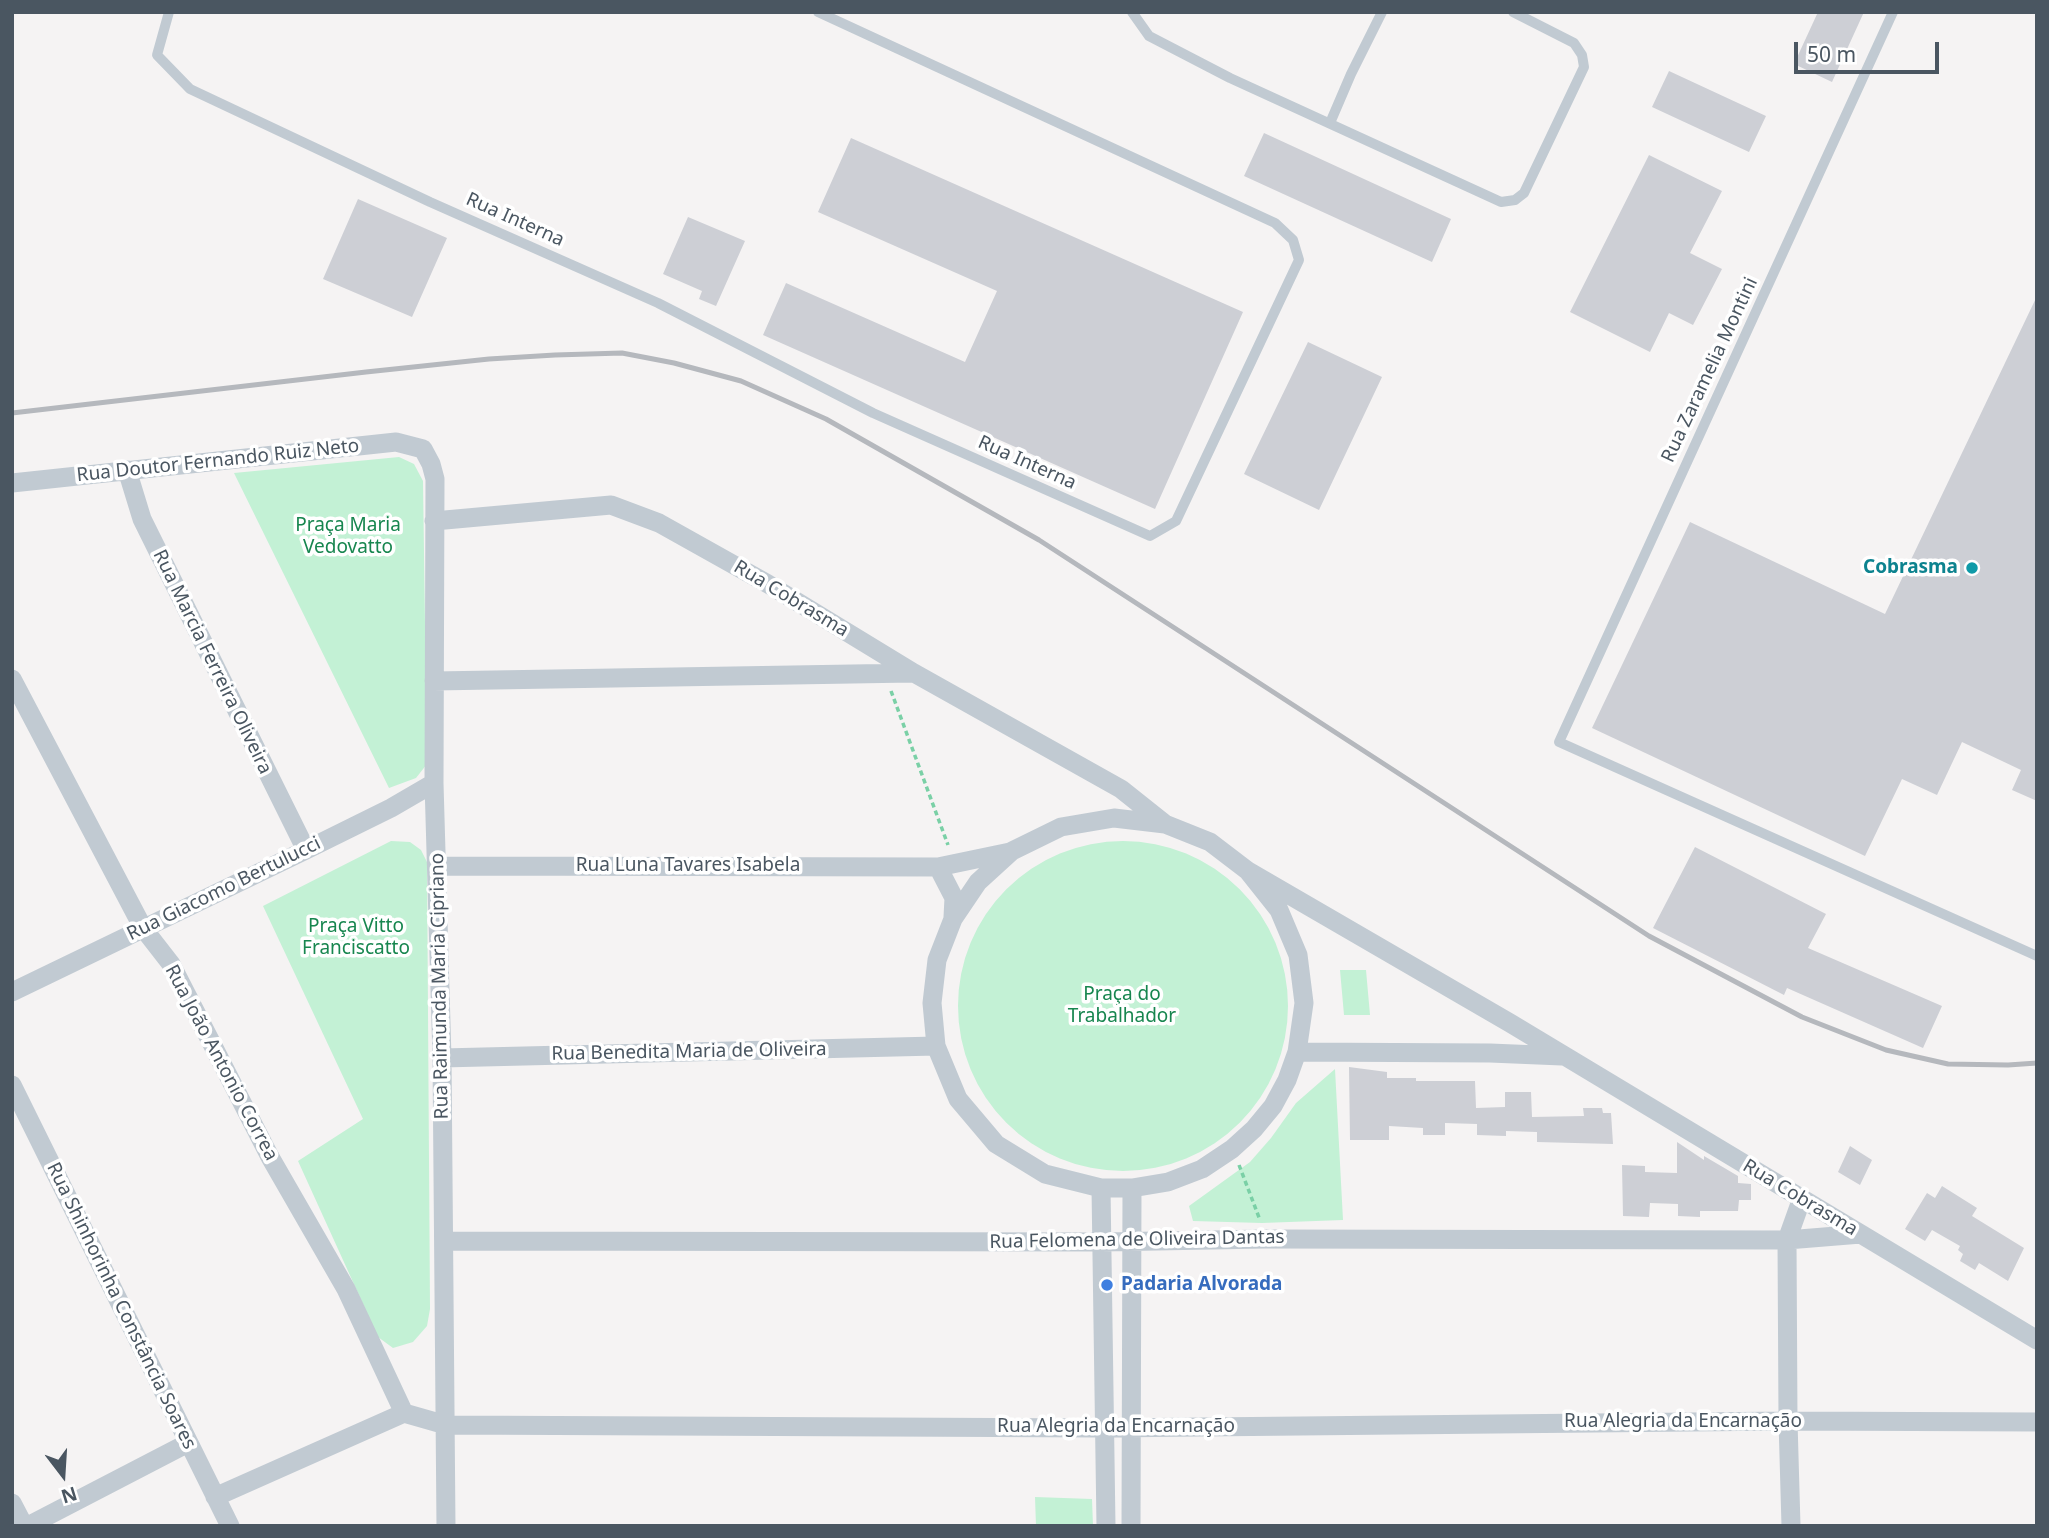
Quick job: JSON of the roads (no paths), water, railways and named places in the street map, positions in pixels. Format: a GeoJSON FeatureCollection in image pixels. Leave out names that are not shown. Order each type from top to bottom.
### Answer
{"type":"FeatureCollection","features":[{"type":"Feature","properties":{"kind":"street","name":"Rua Doutor Fernando Ruiz Neto"},"geometry":{"type":"LineString","coordinates":[[12,483],[396,442],[423,449]]}},
{"type":"Feature","properties":{"kind":"street","name":"Rua Raimunda Maria Cipriano"},"geometry":{"type":"LineString","coordinates":[[423,449],[435,479],[433,681],[442,1058],[446,1526]]}},
{"type":"Feature","properties":{"kind":"street","name":"Rua Marcia Ferreira Oliveira"},"geometry":{"type":"LineString","coordinates":[[127,470],[142,519],[306,850]]}},
{"type":"Feature","properties":{"kind":"street","name":"Rua Cobrasma"},"geometry":{"type":"LineString","coordinates":[[435,521],[611,505],[659,523],[768,584],[914,673],[1121,789],[1165,824]]}},
{"type":"Feature","properties":{"kind":"street"},"geometry":{"type":"LineString","coordinates":[[433,681],[914,673]]}},
{"type":"Feature","properties":{"kind":"street","name":"Rua João Antonio Correa"},"geometry":{"type":"LineString","coordinates":[[12,679],[143,928],[171,964],[270,1157],[346,1289],[404,1413]]}},
{"type":"Feature","properties":{"kind":"street","name":"Rua Giacomo Bertulucci"},"geometry":{"type":"LineString","coordinates":[[12,992],[306,850],[435,783]]}},
{"type":"Feature","properties":{"kind":"street"},"geometry":{"type":"LineString","coordinates":[[1114,818],[1122,798],[1121,789]]}},
{"type":"Feature","properties":{"kind":"street"},"geometry":{"type":"LineString","coordinates":[[1114,818],[1165,824],[1210,842],[1248,871],[1279,910],[1298,955],[1304,1003],[1297,1052],[1287,1080],[1273,1106],[1254,1129],[1232,1149],[1202,1169],[1168,1182],[1132,1188],[1101,1188],[1045,1174],[996,1144],[958,1100],[936,1046],[932,1003],[937,960],[953,919],[978,881],[1012,851],[1061,828],[1114,818]]}},
{"type":"Feature","properties":{"kind":"street","name":"Rua Luna Tavares Isabela"},"geometry":{"type":"LineString","coordinates":[[438,866],[946,864],[1012,851]]}},
{"type":"Feature","properties":{"kind":"street"},"geometry":{"type":"LineString","coordinates":[[946,864],[954,898],[953,919]]}},
{"type":"Feature","properties":{"kind":"street","name":"Rua Cobrasma"},"geometry":{"type":"LineString","coordinates":[[1248,871],[1510,1023],[2037,1340]]}},
{"type":"Feature","properties":{"kind":"street"},"geometry":{"type":"LineString","coordinates":[[1490,1054],[1506,1042],[1510,1023]]}},
{"type":"Feature","properties":{"kind":"street","name":"Rua Benedita Maria de Oliveira"},"geometry":{"type":"LineString","coordinates":[[442,1058],[936,1046]]}},
{"type":"Feature","properties":{"kind":"street","name":"Rua Cobrasma"},"geometry":{"type":"LineString","coordinates":[[1297,1052],[1563,1056]]}},
{"type":"Feature","properties":{"kind":"street","name":"Rua Shinhorinha Constância Soares"},"geometry":{"type":"LineString","coordinates":[[12,1086],[230,1526]]}},
{"type":"Feature","properties":{"kind":"street"},"geometry":{"type":"LineString","coordinates":[[1101,1188],[1106,1526]]}},
{"type":"Feature","properties":{"kind":"street"},"geometry":{"type":"LineString","coordinates":[[1132,1188],[1132,1526]]}},
{"type":"Feature","properties":{"kind":"street"},"geometry":{"type":"LineString","coordinates":[[1791,1526],[1787,1240],[1802,1198]]}},
{"type":"Feature","properties":{"kind":"street","name":"Rua Felomena de Oliveira Dantas"},"geometry":{"type":"LineString","coordinates":[[444,1241],[1787,1240],[1861,1234]]}},
{"type":"Feature","properties":{"kind":"street"},"geometry":{"type":"LineString","coordinates":[[215,1496],[404,1413]]}},
{"type":"Feature","properties":{"kind":"street","name":"Rua Alegria da Encarnação"},"geometry":{"type":"LineString","coordinates":[[404,1413],[446,1425],[1104,1428],[1788,1421],[2037,1422]]}},
{"type":"Feature","properties":{"kind":"street"},"geometry":{"type":"LineString","coordinates":[[12,1503],[26,1526],[188,1443]]}},
{"type":"Feature","properties":{"kind":"lane","name":"Rua Interna"},"geometry":{"type":"LineString","coordinates":[[169,12],[157,55],[190,89],[417,196],[659,303],[873,413],[1150,536],[1176,521],[1299,260],[1293,240],[1275,223],[818,12]]}},
{"type":"Feature","properties":{"kind":"lane"},"geometry":{"type":"LineString","coordinates":[[1132,12],[1149,36],[1230,78],[1502,202],[1515,200],[1524,193],[1584,66],[1582,55],[1574,43],[1513,12]]}},
{"type":"Feature","properties":{"kind":"lane"},"geometry":{"type":"LineString","coordinates":[[1330,123],[1382,12]]}},
{"type":"Feature","properties":{"kind":"lane","name":"Rua Zaramelia Montini"},"geometry":{"type":"LineString","coordinates":[[1893,12],[1559,742],[2037,956]]}},
{"type":"Feature","properties":{"kind":"railway"},"geometry":{"type":"LineString","coordinates":[[12,413],[366,372],[555,355],[622,353],[674,363],[741,381],[826,419],[1039,540],[1649,936],[1802,1017],[1886,1050],[1948,1064],[2037,1063]]}},
{"type":"Feature","properties":{"kind":"place","name":"Cobrasma"},"geometry":{"type":"Point","coordinates":[1972,568]}},
{"type":"Feature","properties":{"kind":"place","name":"Padaria Alvorada"},"geometry":{"type":"Point","coordinates":[1107,1285]}},
{"type":"Feature","properties":{"kind":"park label","name":"Praça Maria Vedovatto"},"geometry":{"type":"Point","coordinates":[348,537]}},
{"type":"Feature","properties":{"kind":"park label","name":"Praça Vitto Franciscatto"},"geometry":{"type":"Point","coordinates":[356,938]}},
{"type":"Feature","properties":{"kind":"park label","name":"Praça do Trabalhador"},"geometry":{"type":"Point","coordinates":[1122,1006]}}]}
